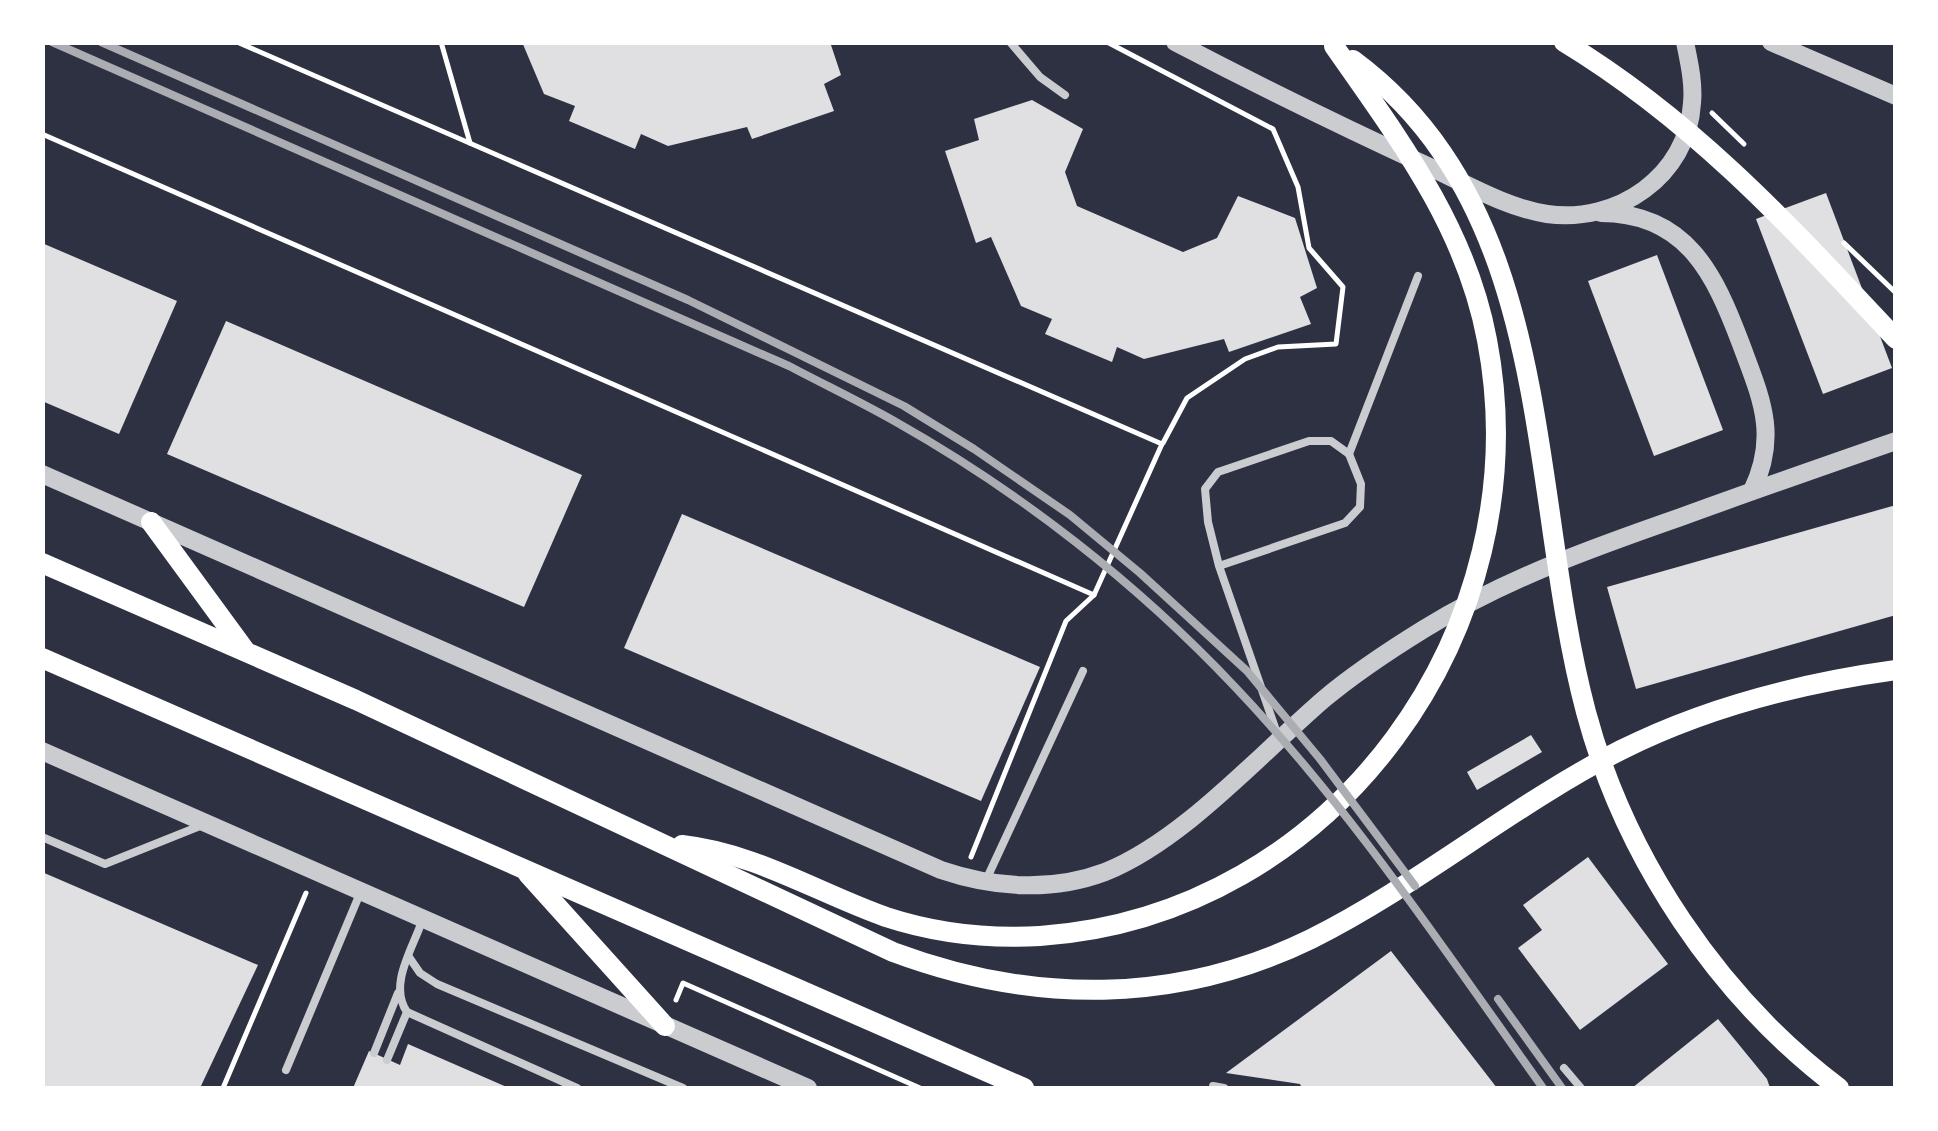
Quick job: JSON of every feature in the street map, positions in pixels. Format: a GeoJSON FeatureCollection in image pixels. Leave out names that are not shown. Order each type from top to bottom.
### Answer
{"type":"FeatureCollection","features":[{"type":"Feature","properties":{"kind":"main road"},"geometry":{"type":"LineString","coordinates":[[1564,42],[1638,91],[1736,171],[1896,339]]}},
{"type":"Feature","properties":{"kind":"main road"},"geometry":{"type":"LineString","coordinates":[[664,843],[736,856],[889,918],[964,934],[1021,936],[1116,923],[1190,900],[1246,874],[1286,849],[1356,787],[1412,714],[1437,672],[1474,581],[1486,534],[1496,437],[1488,340],[1476,293],[1439,203],[1414,160],[1332,44]]}},
{"type":"Feature","properties":{"kind":"main road"},"geometry":{"type":"LineString","coordinates":[[1332,44],[1380,81],[1419,122],[1460,183],[1498,262],[1523,347],[1574,661],[1598,750],[1625,819],[1679,916],[1712,962],[1786,1044],[1839,1088]]}},
{"type":"Feature","properties":{"kind":"main road"},"geometry":{"type":"LineString","coordinates":[[152,522],[245,651]]}},
{"type":"Feature","properties":{"kind":"main road"},"geometry":{"type":"LineString","coordinates":[[42,563],[245,651],[894,952],[934,967],[1018,986],[1090,990],[1147,987],[1232,970],[1312,938],[1572,777],[1677,725],[1788,689],[1896,670]]}},
{"type":"Feature","properties":{"kind":"main road"},"geometry":{"type":"LineString","coordinates":[[47,662],[1024,1088]]}},
{"type":"Feature","properties":{"kind":"main road"},"geometry":{"type":"LineString","coordinates":[[523,869],[665,1026]]}},
{"type":"Feature","properties":{"kind":"street"},"geometry":{"type":"LineString","coordinates":[[1175,42],[1309,112],[1506,202],[1544,214],[1634,217],[1678,238],[1711,272],[1722,293],[1766,416],[1766,455],[1752,491]]}},
{"type":"Feature","properties":{"kind":"street"},"geometry":{"type":"LineString","coordinates":[[1586,213],[1613,208],[1638,195],[1659,178],[1676,156],[1692,104],[1685,42]]}},
{"type":"Feature","properties":{"kind":"street"},"geometry":{"type":"LineString","coordinates":[[1771,42],[1896,96]]}},
{"type":"Feature","properties":{"kind":"street"},"geometry":{"type":"LineString","coordinates":[[42,474],[963,878],[1024,886],[1102,873],[1138,856],[1171,834],[1328,696],[1375,661],[1476,599],[1584,551],[1896,441]]}},
{"type":"Feature","properties":{"kind":"street"},"geometry":{"type":"LineString","coordinates":[[42,751],[808,1088]]}},
{"type":"Feature","properties":{"kind":"lane"},"geometry":{"type":"LineString","coordinates":[[1010,42],[1040,77],[1065,95]]}},
{"type":"Feature","properties":{"kind":"lane"},"geometry":{"type":"LineString","coordinates":[[1349,454],[1418,276]]}},
{"type":"Feature","properties":{"kind":"lane"},"geometry":{"type":"LineString","coordinates":[[1219,566],[1345,523],[1354,516],[1362,495],[1349,454],[1331,441],[1320,440],[1218,472],[1206,489],[1219,566],[1280,739]]}},
{"type":"Feature","properties":{"kind":"lane"},"geometry":{"type":"LineString","coordinates":[[985,882],[1083,671]]}},
{"type":"Feature","properties":{"kind":"lane"},"geometry":{"type":"LineString","coordinates":[[42,837],[105,864],[207,823]]}},
{"type":"Feature","properties":{"kind":"lane"},"geometry":{"type":"LineString","coordinates":[[286,1070],[361,891]]}},
{"type":"Feature","properties":{"kind":"lane"},"geometry":{"type":"LineString","coordinates":[[374,1054],[424,917]]}},
{"type":"Feature","properties":{"kind":"lane"},"geometry":{"type":"LineString","coordinates":[[409,956],[428,980],[683,1088]]}},
{"type":"Feature","properties":{"kind":"lane"},"geometry":{"type":"LineString","coordinates":[[398,993],[406,1012],[577,1088]]}},
{"type":"Feature","properties":{"kind":"lane"},"geometry":{"type":"LineString","coordinates":[[388,1060],[406,1012]]}},
{"type":"Feature","properties":{"kind":"lane"},"geometry":{"type":"LineString","coordinates":[[1564,1068],[1581,1088]]}},
{"type":"Feature","properties":{"kind":"lane"},"geometry":{"type":"LineString","coordinates":[[1213,1086],[1224,1088]]}},
{"type":"Feature","properties":{"kind":"path"},"geometry":{"type":"LineString","coordinates":[[236,42],[1162,444]]}},
{"type":"Feature","properties":{"kind":"path"},"geometry":{"type":"LineString","coordinates":[[440,42],[470,144]]}},
{"type":"Feature","properties":{"kind":"path"},"geometry":{"type":"LineString","coordinates":[[963,878],[1066,620],[1094,595],[1187,398],[1245,360],[1278,347],[1336,344],[1344,287],[1308,248],[1298,187],[1273,129],[1107,42]]}},
{"type":"Feature","properties":{"kind":"path"},"geometry":{"type":"LineString","coordinates":[[42,134],[1094,595]]}},
{"type":"Feature","properties":{"kind":"path"},"geometry":{"type":"LineString","coordinates":[[223,1088],[304,897]]}},
{"type":"Feature","properties":{"kind":"path"},"geometry":{"type":"LineString","coordinates":[[665,1026],[683,983],[920,1088]]}},
{"type":"Feature","properties":{"kind":"building"},"geometry":{"type":"Polygon","coordinates":[[[522,42],[830,42],[841,75],[824,84],[834,111],[752,139],[747,127],[668,146],[641,134],[635,149],[569,121],[575,106],[544,94],[522,42]]]}},
{"type":"Feature","properties":{"kind":"building"},"geometry":{"type":"Polygon","coordinates":[[[1032,100],[1083,129],[1065,172],[1077,206],[1183,252],[1217,238],[1238,196],[1295,218],[1317,288],[1300,297],[1311,324],[1229,352],[1224,339],[1144,359],[1117,347],[1112,362],[1045,334],[1052,319],[1021,306],[991,237],[976,243],[945,151],[979,140],[974,119],[1032,100]]]}},
{"type":"Feature","properties":{"kind":"building"},"geometry":{"type":"Polygon","coordinates":[[[1826,193],[1892,368],[1823,394],[1756,219],[1826,193]]]}},
{"type":"Feature","properties":{"kind":"building"},"geometry":{"type":"Polygon","coordinates":[[[42,243],[177,301],[119,434],[42,401],[42,243]]]}},
{"type":"Feature","properties":{"kind":"building"},"geometry":{"type":"Polygon","coordinates":[[[1657,255],[1723,430],[1654,456],[1588,281],[1657,255]]]}},
{"type":"Feature","properties":{"kind":"building"},"geometry":{"type":"Polygon","coordinates":[[[226,321],[582,475],[524,607],[167,454],[226,321]]]}},
{"type":"Feature","properties":{"kind":"building"},"geometry":{"type":"Polygon","coordinates":[[[1896,505],[1896,615],[1636,689],[1607,587],[1896,505]]]}},
{"type":"Feature","properties":{"kind":"building"},"geometry":{"type":"Polygon","coordinates":[[[682,514],[1040,667],[981,801],[624,648],[682,514]]]}},
{"type":"Feature","properties":{"kind":"building"},"geometry":{"type":"Polygon","coordinates":[[[1531,735],[1542,752],[1477,790],[1467,772],[1531,735]]]}},
{"type":"Feature","properties":{"kind":"building"},"geometry":{"type":"Polygon","coordinates":[[[1588,857],[1668,964],[1580,1030],[1518,948],[1542,930],[1523,905],[1588,857]]]}},
{"type":"Feature","properties":{"kind":"building"},"geometry":{"type":"Polygon","coordinates":[[[42,872],[258,965],[200,1088],[42,1088],[42,872]]]}},
{"type":"Feature","properties":{"kind":"building"},"geometry":{"type":"Polygon","coordinates":[[[1391,951],[1497,1088],[1302,1088],[1300,1084],[1226,1073],[1391,951]]]}},
{"type":"Feature","properties":{"kind":"building"},"geometry":{"type":"Polygon","coordinates":[[[1718,1019],[1767,1079],[1770,1088],[1632,1088],[1718,1019]]]}},
{"type":"Feature","properties":{"kind":"building"},"geometry":{"type":"Polygon","coordinates":[[[408,1044],[509,1088],[353,1088],[369,1051],[400,1065],[408,1044]]]}},
{"type":"Feature","properties":{"kind":"railway"},"geometry":{"type":"LineString","coordinates":[[52,42],[789,366],[896,422],[988,478],[1075,542],[1158,612],[1278,734],[1396,882],[1543,1088]]}},
{"type":"Feature","properties":{"kind":"railway"},"geometry":{"type":"LineString","coordinates":[[101,42],[688,300],[904,406],[974,449],[1070,515],[1247,671],[1320,759],[1415,886]]}},
{"type":"Feature","properties":{"kind":"railway"},"geometry":{"type":"LineString","coordinates":[[1498,999],[1562,1088]]}}]}
